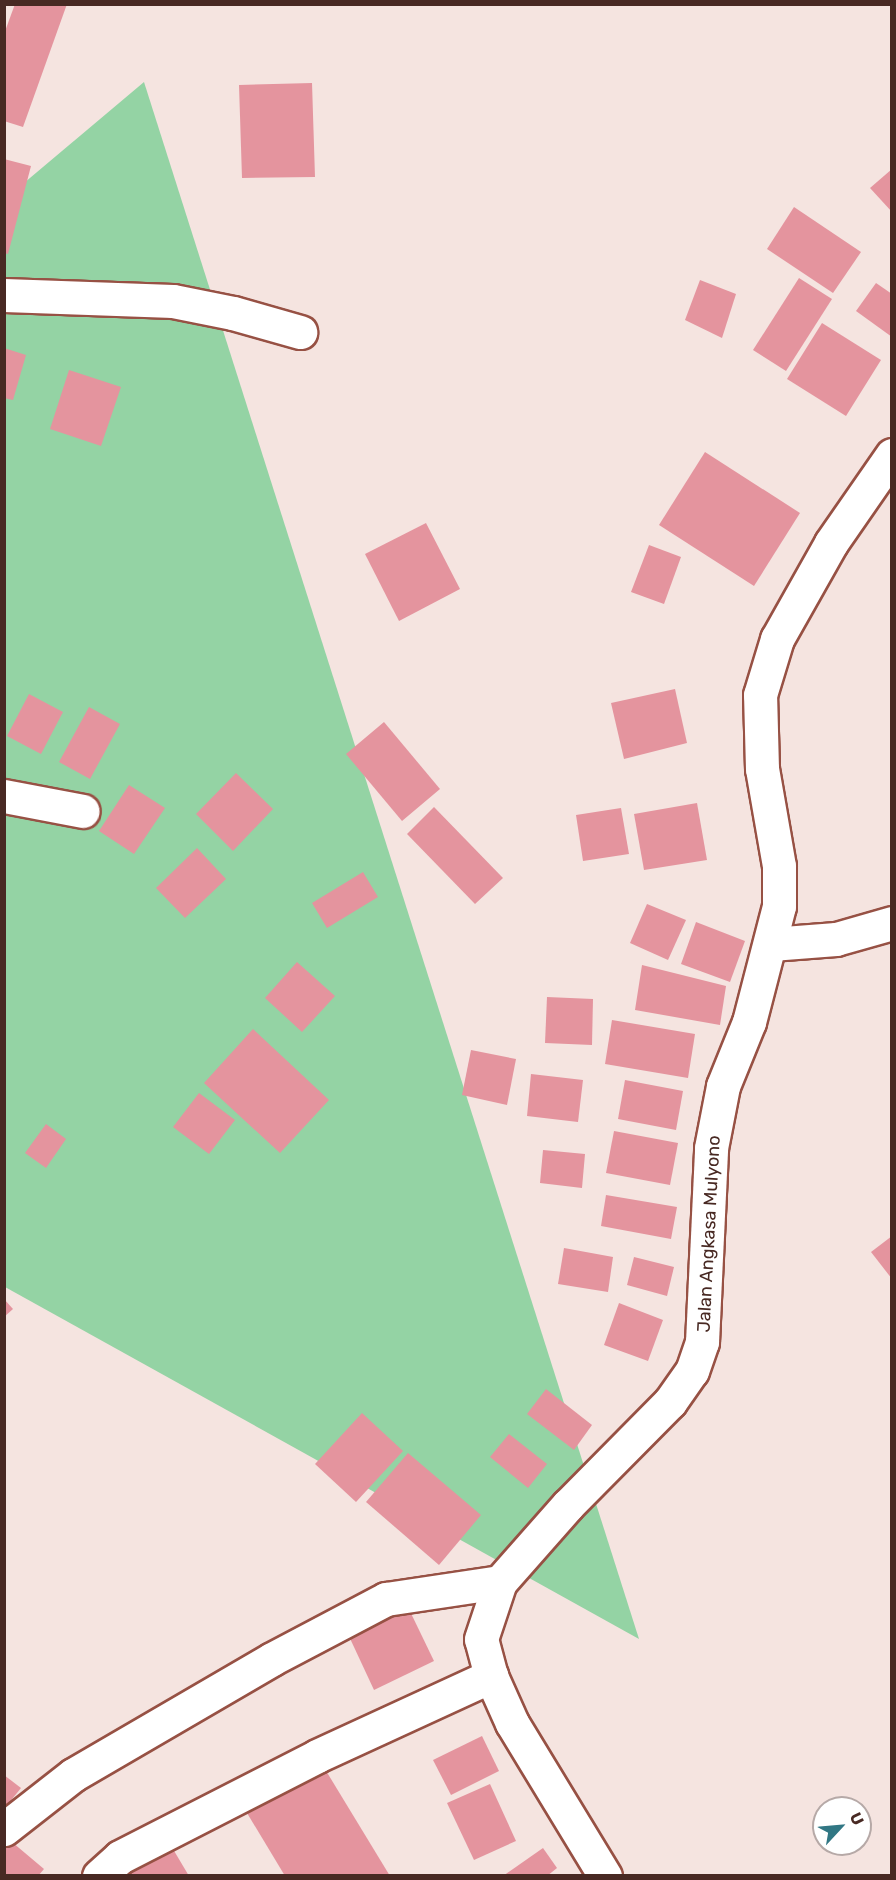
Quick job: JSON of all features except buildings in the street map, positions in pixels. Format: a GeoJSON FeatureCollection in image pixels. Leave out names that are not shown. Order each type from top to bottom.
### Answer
{"type":"FeatureCollection","features":[{"type":"Feature","properties":{"kind":"main road"},"geometry":{"type":"LineString","coordinates":[[4,295],[172,302],[233,313],[300,332]]}},
{"type":"Feature","properties":{"kind":"main road","name":"Jalan Angkasa Mulyono"},"geometry":{"type":"LineString","coordinates":[[605,1875],[512,1723],[491,1676],[481,1639],[500,1582],[568,1505],[670,1402],[692,1371],[702,1342],[711,1148],[723,1086],[749,1022],[779,906],[779,866],[762,769],[760,695],[777,639],[831,543],[891,455]]}},
{"type":"Feature","properties":{"kind":"main road"},"geometry":{"type":"LineString","coordinates":[[4,796],[83,811]]}},
{"type":"Feature","properties":{"kind":"main road"},"geometry":{"type":"LineString","coordinates":[[771,944],[836,939],[891,923]]}},
{"type":"Feature","properties":{"kind":"main road"},"geometry":{"type":"LineString","coordinates":[[4,1829],[73,1775],[272,1659],[386,1599],[500,1582]]}},
{"type":"Feature","properties":{"kind":"main road"},"geometry":{"type":"LineString","coordinates":[[99,1875],[120,1857],[317,1756],[491,1676]]}},
{"type":"Feature","properties":{"kind":"green space"},"geometry":{"type":"Polygon","coordinates":[[[144,82],[639,1639],[5,1287],[5,199],[144,82]]]}}]}
